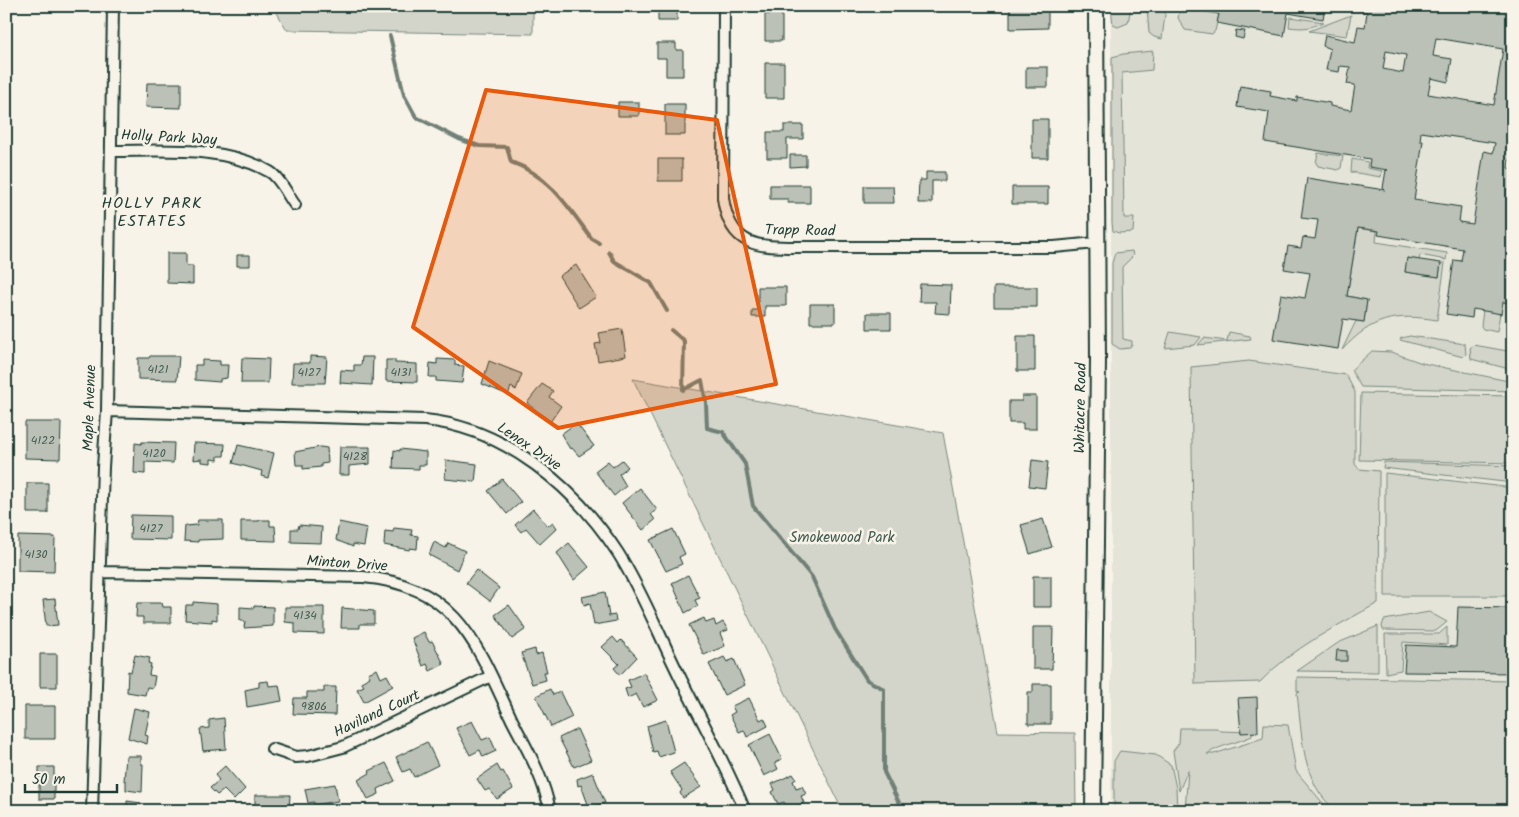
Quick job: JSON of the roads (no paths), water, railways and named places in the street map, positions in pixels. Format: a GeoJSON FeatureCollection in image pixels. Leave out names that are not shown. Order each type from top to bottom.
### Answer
{"type":"FeatureCollection","features":[{"type":"Feature","properties":{"kind":"street","name":"Maple Avenue"},"geometry":{"type":"LineString","coordinates":[[92,811],[103,467],[107,411],[113,6]]}},
{"type":"Feature","properties":{"kind":"street","name":"Trapp Road"},"geometry":{"type":"LineString","coordinates":[[724,6],[723,198],[729,224],[744,240],[764,247],[1054,247],[1096,243]]}},
{"type":"Feature","properties":{"kind":"street","name":"Whitacre Road"},"geometry":{"type":"LineString","coordinates":[[1093,811],[1098,360],[1096,6]]}},
{"type":"Feature","properties":{"kind":"street","name":"Holly Park Way"},"geometry":{"type":"LineString","coordinates":[[112,151],[177,152],[228,156],[271,173],[296,205]]}},
{"type":"Feature","properties":{"kind":"street","name":"Lenox Drive"},"geometry":{"type":"LineString","coordinates":[[107,411],[425,420],[467,427],[507,446],[534,465],[575,501],[601,529],[618,554],[746,811]]}},
{"type":"Feature","properties":{"kind":"street","name":"Minton Drive"},"geometry":{"type":"LineString","coordinates":[[101,572],[363,578],[396,582],[427,595],[457,618],[473,641],[540,776],[550,811]]}},
{"type":"Feature","properties":{"kind":"street","name":"Haviland Court"},"geometry":{"type":"LineString","coordinates":[[272,749],[285,754],[302,756],[342,747],[491,676]]}},
{"type":"Feature","properties":{"kind":"waterway"},"geometry":{"type":"LineString","coordinates":[[390,36],[404,95],[416,117],[459,139],[479,146],[507,147],[511,162],[536,175],[547,184],[566,204],[592,239],[599,243]]}},
{"type":"Feature","properties":{"kind":"waterway"},"geometry":{"type":"LineString","coordinates":[[609,252],[614,261],[651,283],[667,311]]}},
{"type":"Feature","properties":{"kind":"waterway"},"geometry":{"type":"LineString","coordinates":[[671,330],[684,341],[683,390],[702,380],[706,403],[707,428],[723,432],[745,464],[753,506],[812,577],[835,629],[867,680],[884,689],[884,772],[903,811]]}},
{"type":"Feature","properties":{"kind":"district","name":"HOLLY PARK ESTATES"},"geometry":{"type":"Point","coordinates":[152,212]}},
{"type":"Feature","properties":{"kind":"park label","name":"Smokewood Park"},"geometry":{"type":"Point","coordinates":[842,538]}}]}
